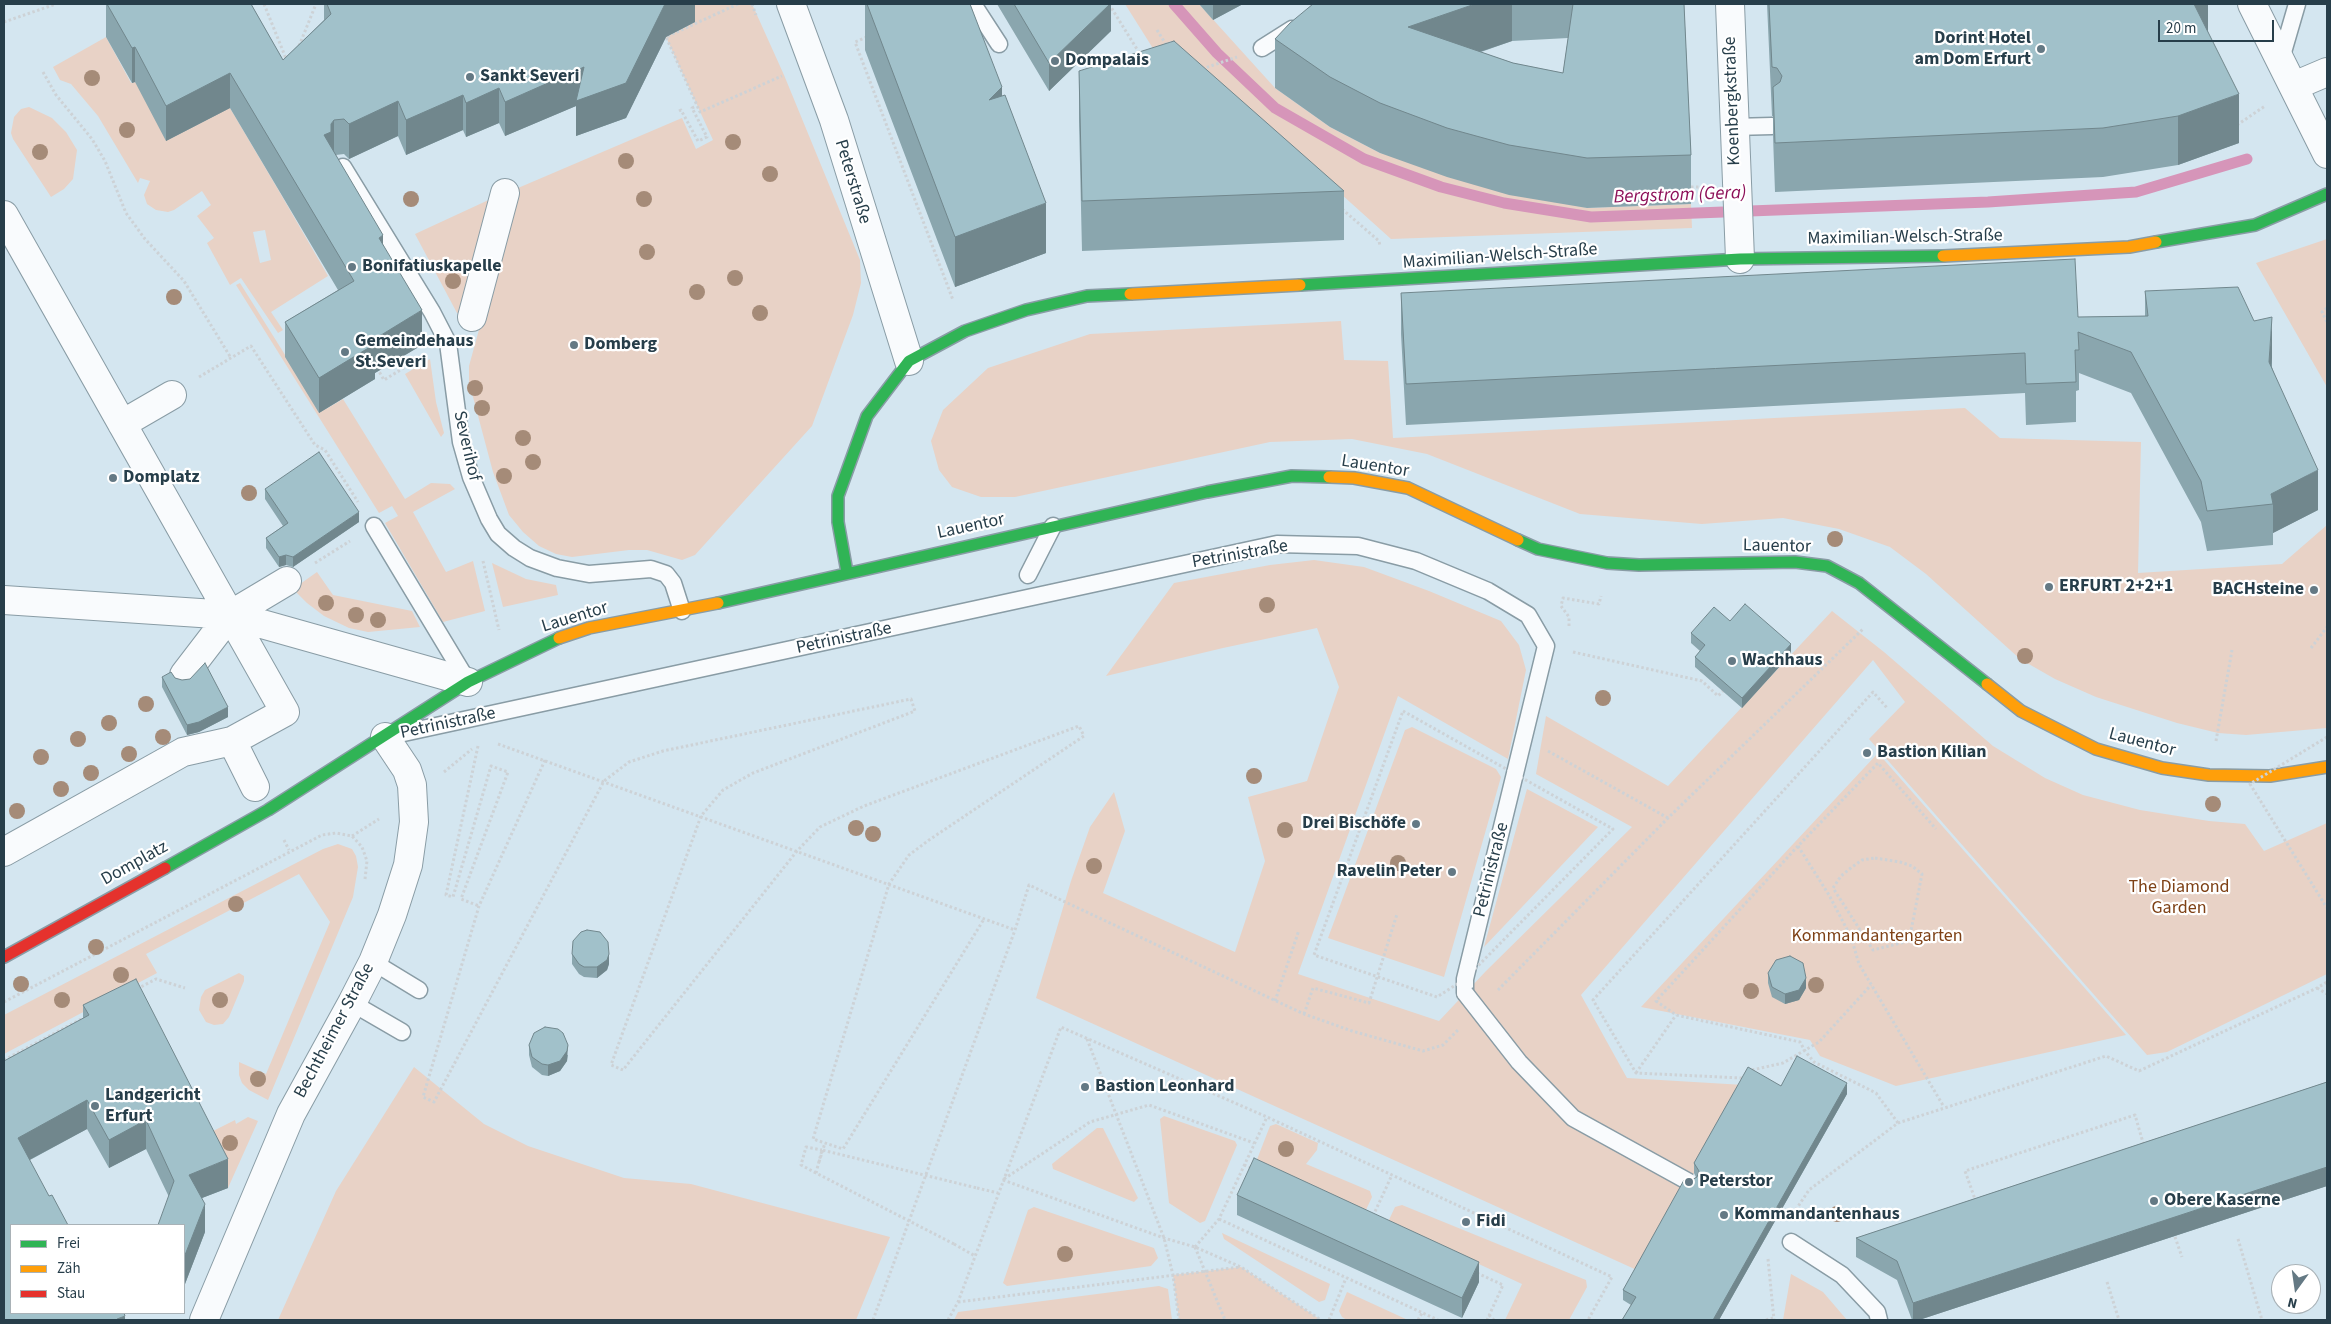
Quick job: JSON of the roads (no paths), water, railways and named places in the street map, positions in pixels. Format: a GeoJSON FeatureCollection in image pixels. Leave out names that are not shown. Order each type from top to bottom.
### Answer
{"type":"FeatureCollection","features":[{"type":"Feature","properties":{"kind":"street","name":"Peterstraße"},"geometry":{"type":"LineString","coordinates":[[791,4],[834,120],[909,361]]}},
{"type":"Feature","properties":{"kind":"street","name":"Koenbergkstraße"},"geometry":{"type":"LineString","coordinates":[[1730,4],[1737,229],[1740,259]]}},
{"type":"Feature","properties":{"kind":"street"},"geometry":{"type":"LineString","coordinates":[[2252,4],[2327,154]]}},
{"type":"Feature","properties":{"kind":"street"},"geometry":{"type":"LineString","coordinates":[[2294,86],[2327,72]]}},
{"type":"Feature","properties":{"kind":"street"},"geometry":{"type":"LineString","coordinates":[[472,317],[505,192]]}},
{"type":"Feature","properties":{"kind":"street","name":"Maximilian-Welsch-Straße"},"geometry":{"type":"LineString","coordinates":[[847,572],[838,522],[838,496],[867,416],[909,361],[965,331],[1026,310],[1087,296],[1386,281],[1740,259],[1961,256],[2129,247],[2255,226],[2327,194]]}},
{"type":"Feature","properties":{"kind":"street"},"geometry":{"type":"LineString","coordinates":[[4,215],[285,712],[232,741],[183,752],[4,852]]}},
{"type":"Feature","properties":{"kind":"street"},"geometry":{"type":"LineString","coordinates":[[122,424],[172,395]]}},
{"type":"Feature","properties":{"kind":"street","name":"Lauentor"},"geometry":{"type":"LineString","coordinates":[[385,737],[468,682],[554,640],[589,628],[682,611],[1053,526],[1207,492],[1292,476],[1354,478],[1408,488],[1538,549],[1607,563],[1639,565],[1795,562],[1827,566],[1859,583],[1890,606],[2021,710],[2096,749],[2162,768],[2209,775],[2270,776],[2327,767]]}},
{"type":"Feature","properties":{"kind":"street"},"geometry":{"type":"LineString","coordinates":[[184,675],[230,615],[287,581]]}},
{"type":"Feature","properties":{"kind":"street"},"geometry":{"type":"LineString","coordinates":[[4,600],[230,615],[468,682]]}},
{"type":"Feature","properties":{"kind":"street","name":"Domplatz"},"geometry":{"type":"LineString","coordinates":[[4,958],[268,810],[385,737]]}},
{"type":"Feature","properties":{"kind":"street","name":"Bechtheimer Straße"},"geometry":{"type":"LineString","coordinates":[[204,1320],[291,1114],[373,962],[392,915],[408,865],[414,822],[412,785],[406,770],[385,737]]}},
{"type":"Feature","properties":{"kind":"street"},"geometry":{"type":"LineString","coordinates":[[232,741],[255,787]]}},
{"type":"Feature","properties":{"kind":"lane"},"geometry":{"type":"LineString","coordinates":[[973,4],[999,44]]}},
{"type":"Feature","properties":{"kind":"lane"},"geometry":{"type":"LineString","coordinates":[[2281,59],[2297,4]]}},
{"type":"Feature","properties":{"kind":"lane"},"geometry":{"type":"LineString","coordinates":[[1262,48],[1309,19]]}},
{"type":"Feature","properties":{"kind":"lane"},"geometry":{"type":"LineString","coordinates":[[1734,127],[1772,126]]}},
{"type":"Feature","properties":{"kind":"lane","name":"Severihof"},"geometry":{"type":"LineString","coordinates":[[340,163],[432,312],[448,343],[462,442],[468,468],[489,519],[498,534],[514,548],[530,558],[558,568],[589,574],[651,569],[666,574],[674,583],[682,611]]}},
{"type":"Feature","properties":{"kind":"lane"},"geometry":{"type":"LineString","coordinates":[[374,526],[468,682]]}},
{"type":"Feature","properties":{"kind":"lane"},"geometry":{"type":"LineString","coordinates":[[1028,575],[1053,526]]}},
{"type":"Feature","properties":{"kind":"lane","name":"Petrinistraße"},"geometry":{"type":"LineString","coordinates":[[385,737],[1277,544],[1358,546],[1416,561],[1488,591],[1528,615],[1546,646],[1465,986],[1519,1062],[1573,1118],[1689,1182]]}},
{"type":"Feature","properties":{"kind":"lane"},"geometry":{"type":"LineString","coordinates":[[373,962],[420,990]]}},
{"type":"Feature","properties":{"kind":"lane"},"geometry":{"type":"LineString","coordinates":[[352,1003],[402,1032]]}},
{"type":"Feature","properties":{"kind":"lane"},"geometry":{"type":"LineString","coordinates":[[1790,1242],[1842,1275],[1877,1312],[1879,1320]]}},
{"type":"Feature","properties":{"kind":"waterway","name":"Bergstrom (Gera)"},"geometry":{"type":"LineString","coordinates":[[1174,4],[1217,53],[1275,108],[1364,159],[1441,187],[1504,203],[1591,217],[1988,202],[2136,192],[2247,159]]}},
{"type":"Feature","properties":{"kind":"place","name":"Dorint Hotel am Dom Erfurt"},"geometry":{"type":"Point","coordinates":[2041,49]}},
{"type":"Feature","properties":{"kind":"place","name":"Dompalais"},"geometry":{"type":"Point","coordinates":[1055,61]}},
{"type":"Feature","properties":{"kind":"place","name":"Sankt Severi"},"geometry":{"type":"Point","coordinates":[470,77]}},
{"type":"Feature","properties":{"kind":"place","name":"Bonifatiuskapelle"},"geometry":{"type":"Point","coordinates":[352,267]}},
{"type":"Feature","properties":{"kind":"place","name":"Domberg"},"geometry":{"type":"Point","coordinates":[574,345]}},
{"type":"Feature","properties":{"kind":"place","name":"Gemeindehaus St.Severi"},"geometry":{"type":"Point","coordinates":[345,352]}},
{"type":"Feature","properties":{"kind":"place","name":"Domplatz"},"geometry":{"type":"Point","coordinates":[113,478]}},
{"type":"Feature","properties":{"kind":"place","name":"ERFURT 2+2+1"},"geometry":{"type":"Point","coordinates":[2049,587]}},
{"type":"Feature","properties":{"kind":"place","name":"BACHsteine"},"geometry":{"type":"Point","coordinates":[2314,590]}},
{"type":"Feature","properties":{"kind":"place","name":"Wachhaus"},"geometry":{"type":"Point","coordinates":[1732,661]}},
{"type":"Feature","properties":{"kind":"place","name":"Bastion Kilian"},"geometry":{"type":"Point","coordinates":[1867,753]}},
{"type":"Feature","properties":{"kind":"place","name":"Drei Bischöfe"},"geometry":{"type":"Point","coordinates":[1416,824]}},
{"type":"Feature","properties":{"kind":"place","name":"Ravelin Peter"},"geometry":{"type":"Point","coordinates":[1452,872]}},
{"type":"Feature","properties":{"kind":"place","name":"Bastion Leonhard"},"geometry":{"type":"Point","coordinates":[1085,1087]}},
{"type":"Feature","properties":{"kind":"place","name":"Landgericht Erfurt"},"geometry":{"type":"Point","coordinates":[95,1106]}},
{"type":"Feature","properties":{"kind":"place","name":"Peterstor"},"geometry":{"type":"Point","coordinates":[1689,1182]}},
{"type":"Feature","properties":{"kind":"place","name":"Obere Kaserne"},"geometry":{"type":"Point","coordinates":[2154,1201]}},
{"type":"Feature","properties":{"kind":"place","name":"Kommandantenhaus"},"geometry":{"type":"Point","coordinates":[1724,1215]}},
{"type":"Feature","properties":{"kind":"place","name":"Fidi"},"geometry":{"type":"Point","coordinates":[1466,1222]}},
{"type":"Feature","properties":{"kind":"park label","name":"The Diamond Garden"},"geometry":{"type":"Point","coordinates":[2179,898]}},
{"type":"Feature","properties":{"kind":"park label","name":"Kommandantengarten"},"geometry":{"type":"Point","coordinates":[1877,937]}}]}
